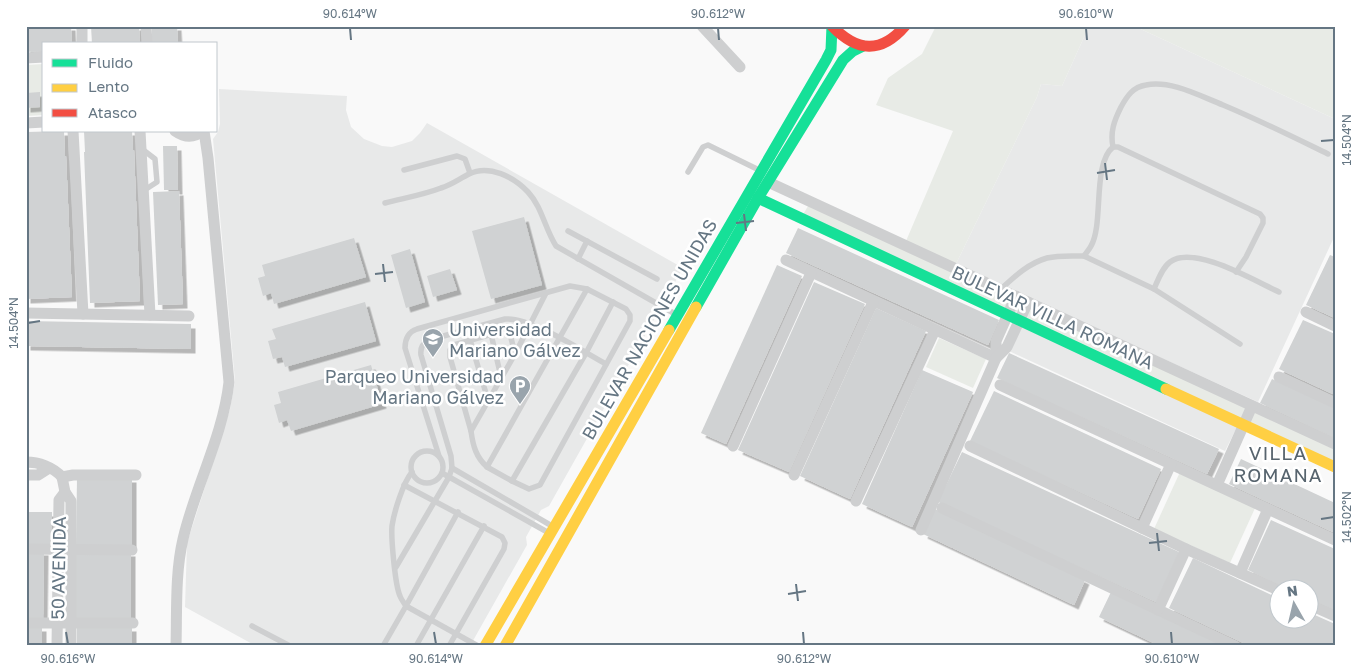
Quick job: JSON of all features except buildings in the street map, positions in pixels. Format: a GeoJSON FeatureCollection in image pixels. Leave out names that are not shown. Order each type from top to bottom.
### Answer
{"type":"FeatureCollection","features":[{"type":"Feature","properties":{"kind":"main road"},"geometry":{"type":"LineString","coordinates":[[832,26],[845,40],[863,46],[882,44],[891,40],[905,26]]}},
{"type":"Feature","properties":{"kind":"main road","name":"BULEVAR NACIONES UNIDAS"},"geometry":{"type":"LineString","coordinates":[[485,646],[831,50],[832,26]]}},
{"type":"Feature","properties":{"kind":"main road","name":"BULEVAR NACIONES UNIDAS"},"geometry":{"type":"LineString","coordinates":[[505,646],[758,198],[843,60],[853,51],[863,46]]}},
{"type":"Feature","properties":{"kind":"main road","name":"BULEVAR VILLA ROMANA"},"geometry":{"type":"LineString","coordinates":[[758,198],[1007,316],[1335,467]]}},
{"type":"Feature","properties":{"kind":"street"},"geometry":{"type":"LineString","coordinates":[[82,26],[82,42]]}},
{"type":"Feature","properties":{"kind":"street"},"geometry":{"type":"LineString","coordinates":[[146,26],[147,42]]}},
{"type":"Feature","properties":{"kind":"street"},"geometry":{"type":"LineString","coordinates":[[702,26],[740,67]]}},
{"type":"Feature","properties":{"kind":"street"},"geometry":{"type":"LineString","coordinates":[[26,58],[42,57]]}},
{"type":"Feature","properties":{"kind":"street"},"geometry":{"type":"LineString","coordinates":[[26,123],[42,122]]}},
{"type":"Feature","properties":{"kind":"street"},"geometry":{"type":"LineString","coordinates":[[73,132],[83,314]]}},
{"type":"Feature","properties":{"kind":"street"},"geometry":{"type":"LineString","coordinates":[[140,132],[150,315]]}},
{"type":"Feature","properties":{"kind":"street"},"geometry":{"type":"LineString","coordinates":[[177,132],[192,136],[201,132]]}},
{"type":"Feature","properties":{"kind":"street"},"geometry":{"type":"LineString","coordinates":[[176,646],[179,564],[182,545],[193,502],[224,411],[229,382],[208,158],[203,132]]}},
{"type":"Feature","properties":{"kind":"street"},"geometry":{"type":"LineString","coordinates":[[192,136],[208,158]]}},
{"type":"Feature","properties":{"kind":"street","name":"BULEVAR VILLA ROMANA"},"geometry":{"type":"LineString","coordinates":[[768,182],[1335,444]]}},
{"type":"Feature","properties":{"kind":"street"},"geometry":{"type":"LineString","coordinates":[[786,260],[996,358]]}},
{"type":"Feature","properties":{"kind":"street"},"geometry":{"type":"LineString","coordinates":[[733,446],[811,273]]}},
{"type":"Feature","properties":{"kind":"street"},"geometry":{"type":"LineString","coordinates":[[996,358],[996,341],[1016,296]]}},
{"type":"Feature","properties":{"kind":"street"},"geometry":{"type":"LineString","coordinates":[[794,475],[873,302]]}},
{"type":"Feature","properties":{"kind":"street"},"geometry":{"type":"LineString","coordinates":[[920,530],[996,358],[1007,347],[1028,302]]}},
{"type":"Feature","properties":{"kind":"street"},"geometry":{"type":"LineString","coordinates":[[1306,312],[1335,326]]}},
{"type":"Feature","properties":{"kind":"street"},"geometry":{"type":"LineString","coordinates":[[26,313],[189,316]]}},
{"type":"Feature","properties":{"kind":"street"},"geometry":{"type":"LineString","coordinates":[[856,501],[935,330]]}},
{"type":"Feature","properties":{"kind":"street"},"geometry":{"type":"LineString","coordinates":[[1279,377],[1335,403]]}},
{"type":"Feature","properties":{"kind":"street"},"geometry":{"type":"LineString","coordinates":[[1000,385],[1335,540]]}},
{"type":"Feature","properties":{"kind":"street"},"geometry":{"type":"LineString","coordinates":[[1217,484],[1252,406]]}},
{"type":"Feature","properties":{"kind":"street"},"geometry":{"type":"LineString","coordinates":[[970,446],[1186,549],[1268,586]]}},
{"type":"Feature","properties":{"kind":"street"},"geometry":{"type":"LineString","coordinates":[[26,462],[38,462],[57,472],[62,477],[73,475],[136,475]]}},
{"type":"Feature","properties":{"kind":"street"},"geometry":{"type":"LineString","coordinates":[[1142,528],[1171,464]]}},
{"type":"Feature","properties":{"kind":"street"},"geometry":{"type":"LineString","coordinates":[[26,475],[38,475],[49,468]]}},
{"type":"Feature","properties":{"kind":"street","name":"50 AVENIDA"},"geometry":{"type":"LineString","coordinates":[[62,477],[65,492],[71,500],[71,646]]}},
{"type":"Feature","properties":{"kind":"street","name":"50 AVENIDA"},"geometry":{"type":"LineString","coordinates":[[56,646],[59,500],[65,492]]}},
{"type":"Feature","properties":{"kind":"street"},"geometry":{"type":"LineString","coordinates":[[942,508],[1235,646]]}},
{"type":"Feature","properties":{"kind":"street"},"geometry":{"type":"LineString","coordinates":[[1240,573],[1268,509]]}},
{"type":"Feature","properties":{"kind":"street"},"geometry":{"type":"LineString","coordinates":[[26,549],[132,550]]}},
{"type":"Feature","properties":{"kind":"street"},"geometry":{"type":"LineString","coordinates":[[1158,610],[1186,549]]}},
{"type":"Feature","properties":{"kind":"street"},"geometry":{"type":"LineString","coordinates":[[1318,608],[1335,616]]}},
{"type":"Feature","properties":{"kind":"street"},"geometry":{"type":"LineString","coordinates":[[26,623],[133,624]]}},
{"type":"Feature","properties":{"kind":"lane"},"geometry":{"type":"LineString","coordinates":[[1084,256],[1094,240],[1103,167],[1109,151],[1113,147],[1112,131],[1116,117],[1131,91],[1136,88],[1154,84],[1190,92],[1266,123],[1328,154]]}},
{"type":"Feature","properties":{"kind":"lane"},"geometry":{"type":"LineString","coordinates":[[688,172],[703,147],[708,145],[761,171]]}},
{"type":"Feature","properties":{"kind":"lane"},"geometry":{"type":"LineString","coordinates":[[1113,147],[1118,147],[1260,214],[1263,218],[1263,223],[1246,257],[1236,272]]}},
{"type":"Feature","properties":{"kind":"lane"},"geometry":{"type":"LineString","coordinates":[[404,170],[457,156],[465,159],[470,173]]}},
{"type":"Feature","properties":{"kind":"lane"},"geometry":{"type":"LineString","coordinates":[[386,203],[440,189],[470,173],[481,171],[495,172],[510,178],[527,191],[536,204],[556,246],[678,315]]}},
{"type":"Feature","properties":{"kind":"lane"},"geometry":{"type":"LineString","coordinates":[[568,231],[657,279]]}},
{"type":"Feature","properties":{"kind":"lane"},"geometry":{"type":"LineString","coordinates":[[578,260],[587,241]]}},
{"type":"Feature","properties":{"kind":"lane"},"geometry":{"type":"LineString","coordinates":[[1001,289],[1018,274],[1049,257],[1084,256],[1154,289],[1240,344]]}},
{"type":"Feature","properties":{"kind":"lane"},"geometry":{"type":"LineString","coordinates":[[1154,289],[1169,263],[1179,258],[1191,257],[1212,262],[1279,292]]}},
{"type":"Feature","properties":{"kind":"lane"},"geometry":{"type":"LineString","coordinates":[[412,472],[418,480],[428,483],[437,480],[442,473],[443,465],[405,348],[408,336],[416,329],[570,286],[587,289],[613,302],[626,309],[630,318],[540,485],[529,489],[487,467],[480,460],[476,452],[449,353],[454,345],[502,331],[508,332],[511,337],[515,354]]}},
{"type":"Feature","properties":{"kind":"lane"},"geometry":{"type":"LineString","coordinates":[[487,467],[587,289]]}},
{"type":"Feature","properties":{"kind":"lane"},"geometry":{"type":"LineString","coordinates":[[471,431],[515,354],[546,293]]}},
{"type":"Feature","properties":{"kind":"lane"},"geometry":{"type":"LineString","coordinates":[[512,481],[586,353],[613,302]]}},
{"type":"Feature","properties":{"kind":"lane"},"geometry":{"type":"LineString","coordinates":[[396,567],[449,477],[452,468],[451,456],[422,355],[422,346],[430,340],[505,319],[520,320],[606,364]]}},
{"type":"Feature","properties":{"kind":"lane"},"geometry":{"type":"LineString","coordinates":[[491,334],[501,377]]}},
{"type":"Feature","properties":{"kind":"lane"},"geometry":{"type":"LineString","coordinates":[[470,340],[488,400]]}},
{"type":"Feature","properties":{"kind":"lane"},"geometry":{"type":"LineString","coordinates":[[439,456],[429,451],[419,453],[412,461],[412,472],[404,484],[392,524],[397,587],[406,606],[478,646]]}},
{"type":"Feature","properties":{"kind":"lane"},"geometry":{"type":"LineString","coordinates":[[452,468],[552,530]]}},
{"type":"Feature","properties":{"kind":"lane"},"geometry":{"type":"LineString","coordinates":[[442,473],[552,530]]}},
{"type":"Feature","properties":{"kind":"lane"},"geometry":{"type":"LineString","coordinates":[[404,484],[484,526],[502,537],[505,542],[504,549],[450,646]]}},
{"type":"Feature","properties":{"kind":"lane"},"geometry":{"type":"LineString","coordinates":[[383,646],[458,512]]}},
{"type":"Feature","properties":{"kind":"lane"},"geometry":{"type":"LineString","coordinates":[[416,646],[484,526]]}},
{"type":"Feature","properties":{"kind":"lane"},"geometry":{"type":"LineString","coordinates":[[252,626],[290,646]]}},
{"type":"Feature","properties":{"kind":"shaded area"},"geometry":{"type":"Polygon","coordinates":[[[936,26],[1089,26],[1062,86],[1041,84],[1037,97],[956,264],[906,241],[953,131],[876,105],[888,78],[922,54],[936,26]]]}},
{"type":"Feature","properties":{"kind":"shaded area"},"geometry":{"type":"Polygon","coordinates":[[[1089,26],[1134,26],[1335,119],[1335,235],[1258,402],[956,264],[1037,97],[1041,84],[1062,86],[1089,26]]]}},
{"type":"Feature","properties":{"kind":"shaded area"},"geometry":{"type":"Polygon","coordinates":[[[1134,26],[1335,26],[1335,119],[1134,26]]]}},
{"type":"Feature","properties":{"kind":"shaded area"},"geometry":{"type":"Polygon","coordinates":[[[42,64],[42,115],[26,116],[26,65],[42,64]]]}},
{"type":"Feature","properties":{"kind":"shaded area","name":"Universidad Mariano Gálvez"},"geometry":{"type":"Polygon","coordinates":[[[219,89],[347,96],[346,110],[351,127],[364,139],[382,146],[392,147],[412,141],[427,123],[683,268],[549,506],[541,510],[526,537],[527,545],[470,646],[256,646],[185,607],[187,543],[230,409],[235,381],[213,139],[218,132],[220,124],[219,89]]]}},
{"type":"Feature","properties":{"kind":"shaded area"},"geometry":{"type":"Polygon","coordinates":[[[811,201],[1335,444],[1335,467],[801,218],[811,201]]]}},
{"type":"Feature","properties":{"kind":"shaded area"},"geometry":{"type":"Polygon","coordinates":[[[1022,322],[1239,423],[1225,451],[1009,351],[1022,322]]]}},
{"type":"Feature","properties":{"kind":"shaded area"},"geometry":{"type":"Polygon","coordinates":[[[939,338],[986,359],[973,388],[926,367],[939,338]]]}},
{"type":"Feature","properties":{"kind":"shaded area"},"geometry":{"type":"Polygon","coordinates":[[[1180,472],[1256,506],[1230,563],[1154,529],[1180,472]]]}},
{"type":"Feature","properties":{"kind":"traffic: fast"},"geometry":{"type":"LineString","coordinates":[[669,330],[826,60],[831,50],[832,26]]}},
{"type":"Feature","properties":{"kind":"traffic: fast"},"geometry":{"type":"LineString","coordinates":[[696,307],[758,198],[843,60],[853,51],[863,46]]}},
{"type":"Feature","properties":{"kind":"traffic: fast"},"geometry":{"type":"LineString","coordinates":[[758,198],[1166,389]]}},
{"type":"Feature","properties":{"kind":"traffic: slow"},"geometry":{"type":"LineString","coordinates":[[505,646],[696,307]]}},
{"type":"Feature","properties":{"kind":"traffic: slow"},"geometry":{"type":"LineString","coordinates":[[485,646],[669,330]]}},
{"type":"Feature","properties":{"kind":"traffic: slow"},"geometry":{"type":"LineString","coordinates":[[1166,389],[1335,467]]}},
{"type":"Feature","properties":{"kind":"traffic: jam"},"geometry":{"type":"LineString","coordinates":[[832,26],[851,41],[869,46],[887,41],[905,26]]}},
{"type":"Feature","properties":{"kind":"place","name":"Universidad Mariano Gálvez"},"geometry":{"type":"Point","coordinates":[433,358]}},
{"type":"Feature","properties":{"kind":"place","name":"Parqueo Universidad Mariano Gálvez"},"geometry":{"type":"Point","coordinates":[520,405]}},
{"type":"Feature","properties":{"kind":"district","name":"VILLA ROMANA"},"geometry":{"type":"Point","coordinates":[1278,463]}}]}
